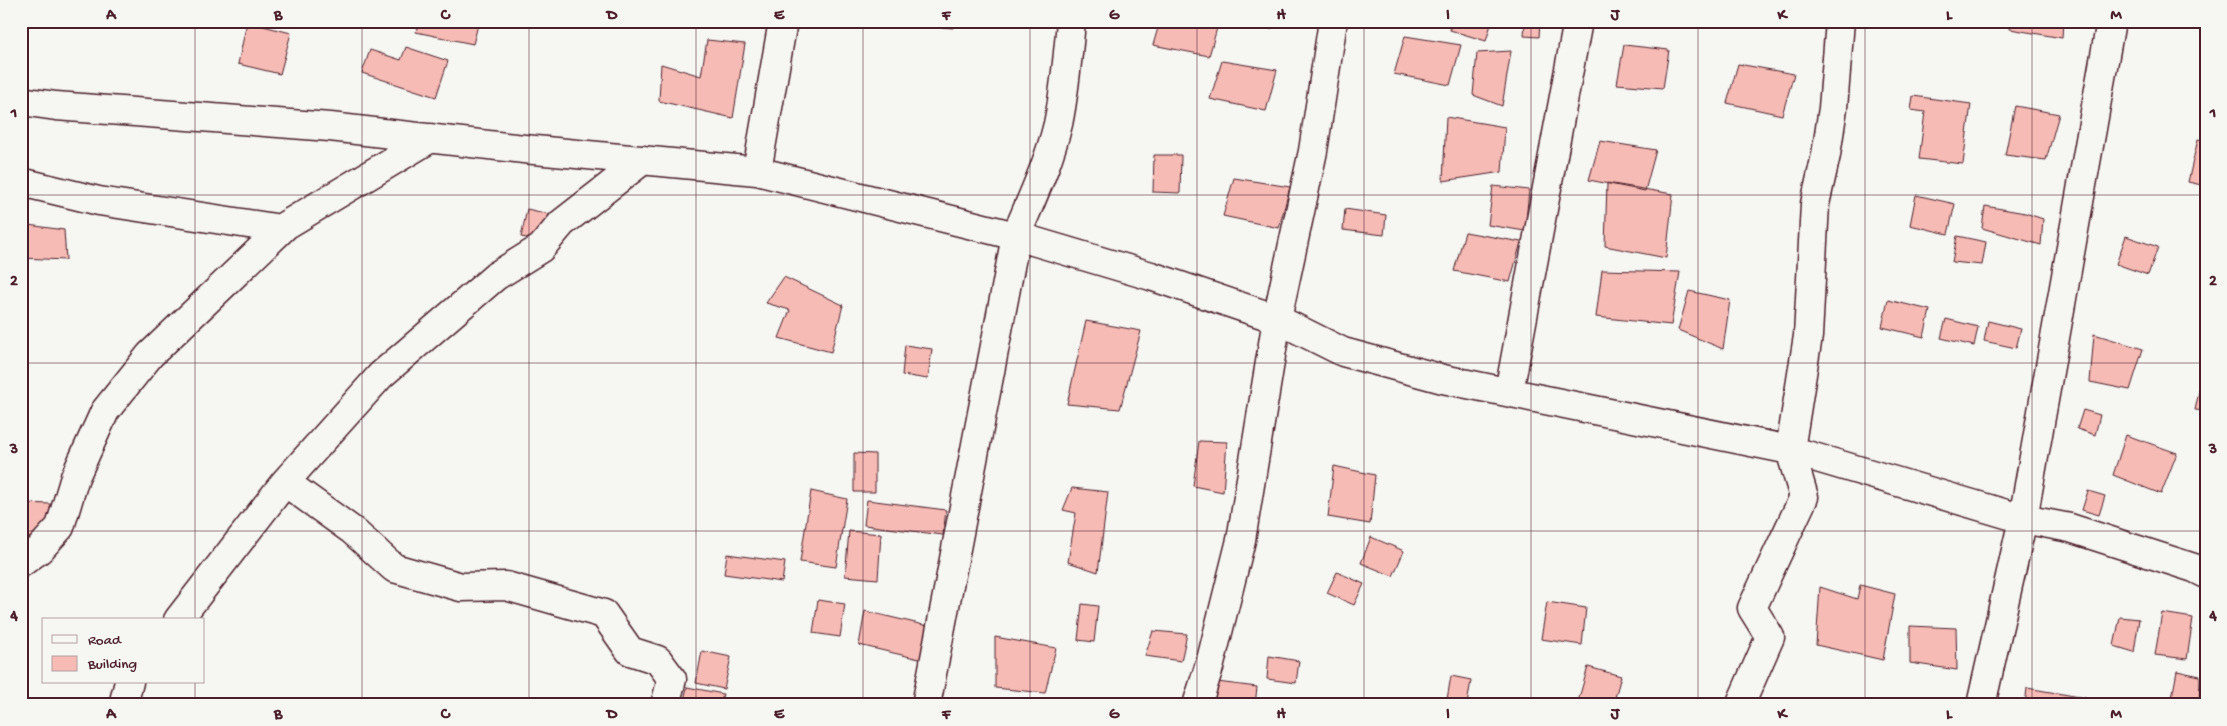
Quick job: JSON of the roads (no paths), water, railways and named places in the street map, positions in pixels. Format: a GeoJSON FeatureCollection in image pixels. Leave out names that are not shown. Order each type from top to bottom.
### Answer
{"type":"FeatureCollection","features":[{"type":"Feature","properties":{"kind":"street"},"geometry":{"type":"LineString","coordinates":[[757,171],[783,21]]}},
{"type":"Feature","properties":{"kind":"street"},"geometry":{"type":"LineString","coordinates":[[926,705],[1016,236],[1036,190],[1058,125],[1071,21]]}},
{"type":"Feature","properties":{"kind":"street"},"geometry":{"type":"LineString","coordinates":[[1197,705],[1210,664],[1241,540],[1277,319],[1313,151],[1333,21]]}},
{"type":"Feature","properties":{"kind":"street"},"geometry":{"type":"LineString","coordinates":[[1509,392],[1578,21]]}},
{"type":"Feature","properties":{"kind":"street"},"geometry":{"type":"LineString","coordinates":[[1740,705],[1770,637],[1752,608],[1804,497],[1790,450],[1808,336],[1815,204],[1826,155],[1833,108],[1840,21]]}},
{"type":"Feature","properties":{"kind":"street"},"geometry":{"type":"LineString","coordinates":[[1981,705],[2022,519],[2111,21]]}},
{"type":"Feature","properties":{"kind":"street"},"geometry":{"type":"LineString","coordinates":[[21,101],[56,106],[330,127],[757,171],[1016,236],[1151,276],[1277,319],[1344,352],[1443,379],[1790,450],[2022,519],[2070,528],[2155,554],[2206,574]]}},
{"type":"Feature","properties":{"kind":"street"},"geometry":{"type":"LineString","coordinates":[[21,563],[39,550],[60,527],[75,477],[104,411],[150,356],[281,229],[431,138]]}},
{"type":"Feature","properties":{"kind":"street"},"geometry":{"type":"LineString","coordinates":[[180,618],[285,482],[381,375],[496,276],[541,248],[562,223],[643,160]]}},
{"type":"Feature","properties":{"kind":"street"},"geometry":{"type":"LineString","coordinates":[[21,182],[99,201],[281,229]]}},
{"type":"Feature","properties":{"kind":"street"},"geometry":{"type":"LineString","coordinates":[[285,482],[353,530],[394,568],[461,587],[506,586],[604,614],[630,651],[658,660],[672,679],[666,705]]}},
{"type":"Feature","properties":{"kind":"street"},"geometry":{"type":"LineString","coordinates":[[123,705],[129,684]]}}]}
